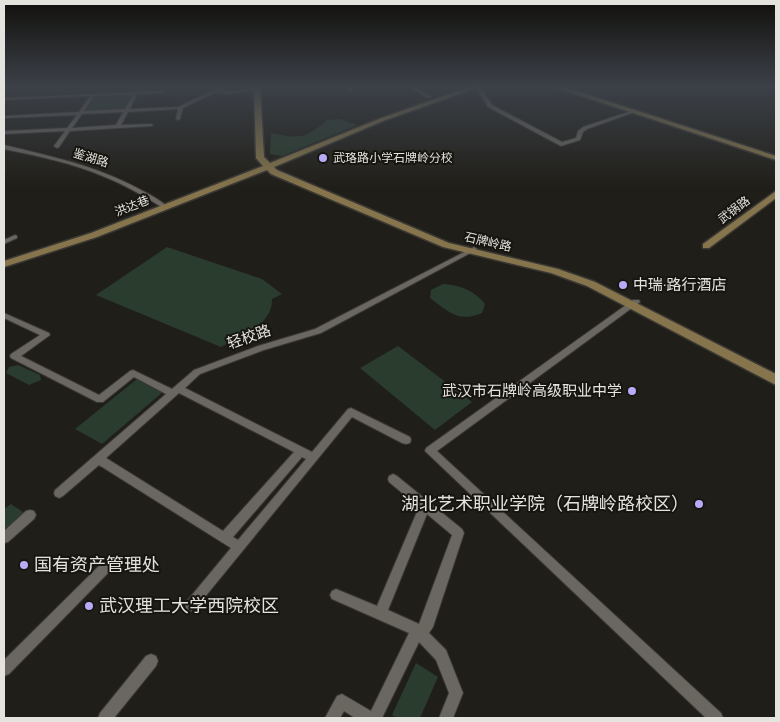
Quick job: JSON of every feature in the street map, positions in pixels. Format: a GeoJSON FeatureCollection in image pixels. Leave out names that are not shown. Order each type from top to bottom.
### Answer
{"type":"FeatureCollection","features":[{"type":"Feature","properties":{"kind":"street"},"geometry":{"type":"LineString","coordinates":[[56,146],[74,121]]}},
{"type":"Feature","properties":{"kind":"street"},"geometry":{"type":"LineString","coordinates":[[118,126],[121,121]]}},
{"type":"Feature","properties":{"kind":"street"},"geometry":{"type":"LineString","coordinates":[[259,121],[260,154],[270,166]]}},
{"type":"Feature","properties":{"kind":"street","name":"洪达巷"},"geometry":{"type":"LineString","coordinates":[[5,263],[94,235],[379,121]]}},
{"type":"Feature","properties":{"kind":"street"},"geometry":{"type":"LineString","coordinates":[[517,121],[561,144],[578,139],[581,131],[585,128],[607,121]]}},
{"type":"Feature","properties":{"kind":"street"},"geometry":{"type":"LineString","coordinates":[[661,121],[776,158]]}},
{"type":"Feature","properties":{"kind":"street"},"geometry":{"type":"LineString","coordinates":[[4,133],[151,125]]}},
{"type":"Feature","properties":{"kind":"street"},"geometry":{"type":"LineString","coordinates":[[26,132],[30,126]]}},
{"type":"Feature","properties":{"kind":"street","name":"鉴湖路"},"geometry":{"type":"LineString","coordinates":[[4,148],[101,172],[139,189],[165,207]]}},
{"type":"Feature","properties":{"kind":"street","name":"石牌岭路"},"geometry":{"type":"LineString","coordinates":[[270,166],[285,177],[430,238],[562,273],[591,284],[776,372]]}},
{"type":"Feature","properties":{"kind":"street","name":"武锅路"},"geometry":{"type":"LineString","coordinates":[[706,246],[776,194]]}},
{"type":"Feature","properties":{"kind":"street"},"geometry":{"type":"LineString","coordinates":[[4,232],[15,237],[4,242]]}},
{"type":"Feature","properties":{"kind":"street","name":"轻校路"},"geometry":{"type":"LineString","coordinates":[[59,493],[196,372],[262,348],[318,331],[471,250]]}},
{"type":"Feature","properties":{"kind":"street"},"geometry":{"type":"LineString","coordinates":[[634,304],[430,451],[716,718]]}},
{"type":"Feature","properties":{"kind":"street","name":"石牌岭路"},"geometry":{"type":"LineString","coordinates":[[634,304],[776,380]]}},
{"type":"Feature","properties":{"kind":"street"},"geometry":{"type":"LineString","coordinates":[[4,315],[46,335],[14,356],[100,400],[133,373],[176,391],[314,458]]}},
{"type":"Feature","properties":{"kind":"street"},"geometry":{"type":"LineString","coordinates":[[191,604],[351,412],[406,440]]}},
{"type":"Feature","properties":{"kind":"street"},"geometry":{"type":"LineString","coordinates":[[225,537],[301,451]]}},
{"type":"Feature","properties":{"kind":"street"},"geometry":{"type":"LineString","coordinates":[[98,459],[239,547]]}},
{"type":"Feature","properties":{"kind":"street"},"geometry":{"type":"LineString","coordinates":[[375,718],[414,638],[426,628],[458,533],[393,479]]}},
{"type":"Feature","properties":{"kind":"street"},"geometry":{"type":"LineString","coordinates":[[380,614],[425,506]]}},
{"type":"Feature","properties":{"kind":"street"},"geometry":{"type":"LineString","coordinates":[[4,538],[30,516]]}},
{"type":"Feature","properties":{"kind":"street"},"geometry":{"type":"LineString","coordinates":[[4,670],[104,569]]}},
{"type":"Feature","properties":{"kind":"street"},"geometry":{"type":"LineString","coordinates":[[336,595],[420,633],[441,655],[456,693],[446,718]]}},
{"type":"Feature","properties":{"kind":"street"},"geometry":{"type":"LineString","coordinates":[[105,718],[151,661]]}},
{"type":"Feature","properties":{"kind":"street"},"geometry":{"type":"LineString","coordinates":[[332,718],[342,701],[368,718]]}},
{"type":"Feature","properties":{"kind":"green space"},"geometry":{"type":"Polygon","coordinates":[[[326,121],[345,121],[357,125],[282,156],[270,154],[271,133],[295,137],[313,131],[326,121]]]}},
{"type":"Feature","properties":{"kind":"green space"},"geometry":{"type":"Polygon","coordinates":[[[167,247],[262,279],[282,294],[272,299],[271,308],[261,323],[246,334],[221,347],[96,295],[167,247]]]}},
{"type":"Feature","properties":{"kind":"green space"},"geometry":{"type":"Polygon","coordinates":[[[443,284],[461,287],[472,292],[485,304],[482,313],[466,317],[448,312],[430,298],[431,290],[443,284]]]}},
{"type":"Feature","properties":{"kind":"green space"},"geometry":{"type":"Polygon","coordinates":[[[398,346],[472,402],[435,430],[360,368],[398,346]]]}},
{"type":"Feature","properties":{"kind":"green space"},"geometry":{"type":"Polygon","coordinates":[[[18,365],[40,375],[41,380],[29,385],[6,373],[9,367],[18,365]]]}},
{"type":"Feature","properties":{"kind":"green space"},"geometry":{"type":"Polygon","coordinates":[[[137,379],[163,392],[102,444],[75,429],[137,379]]]}},
{"type":"Feature","properties":{"kind":"green space"},"geometry":{"type":"Polygon","coordinates":[[[11,504],[26,514],[4,533],[4,509],[11,504]]]}},
{"type":"Feature","properties":{"kind":"green space"},"geometry":{"type":"Polygon","coordinates":[[[416,663],[438,677],[420,718],[397,718],[392,715],[416,663]]]}},
{"type":"Feature","properties":{"kind":"place","name":"武珞路小学石牌岭分校"},"geometry":{"type":"Point","coordinates":[323,158]}},
{"type":"Feature","properties":{"kind":"place","name":"中瑞·路行酒店"},"geometry":{"type":"Point","coordinates":[623,285]}},
{"type":"Feature","properties":{"kind":"place","name":"武汉市石牌岭高级职业中学"},"geometry":{"type":"Point","coordinates":[632,391]}},
{"type":"Feature","properties":{"kind":"place","name":"湖北艺术职业学院（石牌岭路校区）"},"geometry":{"type":"Point","coordinates":[699,504]}},
{"type":"Feature","properties":{"kind":"place","name":"国有资产管理处"},"geometry":{"type":"Point","coordinates":[24,565]}},
{"type":"Feature","properties":{"kind":"place","name":"武汉理工大学西院校区"},"geometry":{"type":"Point","coordinates":[89,606]}}]}
